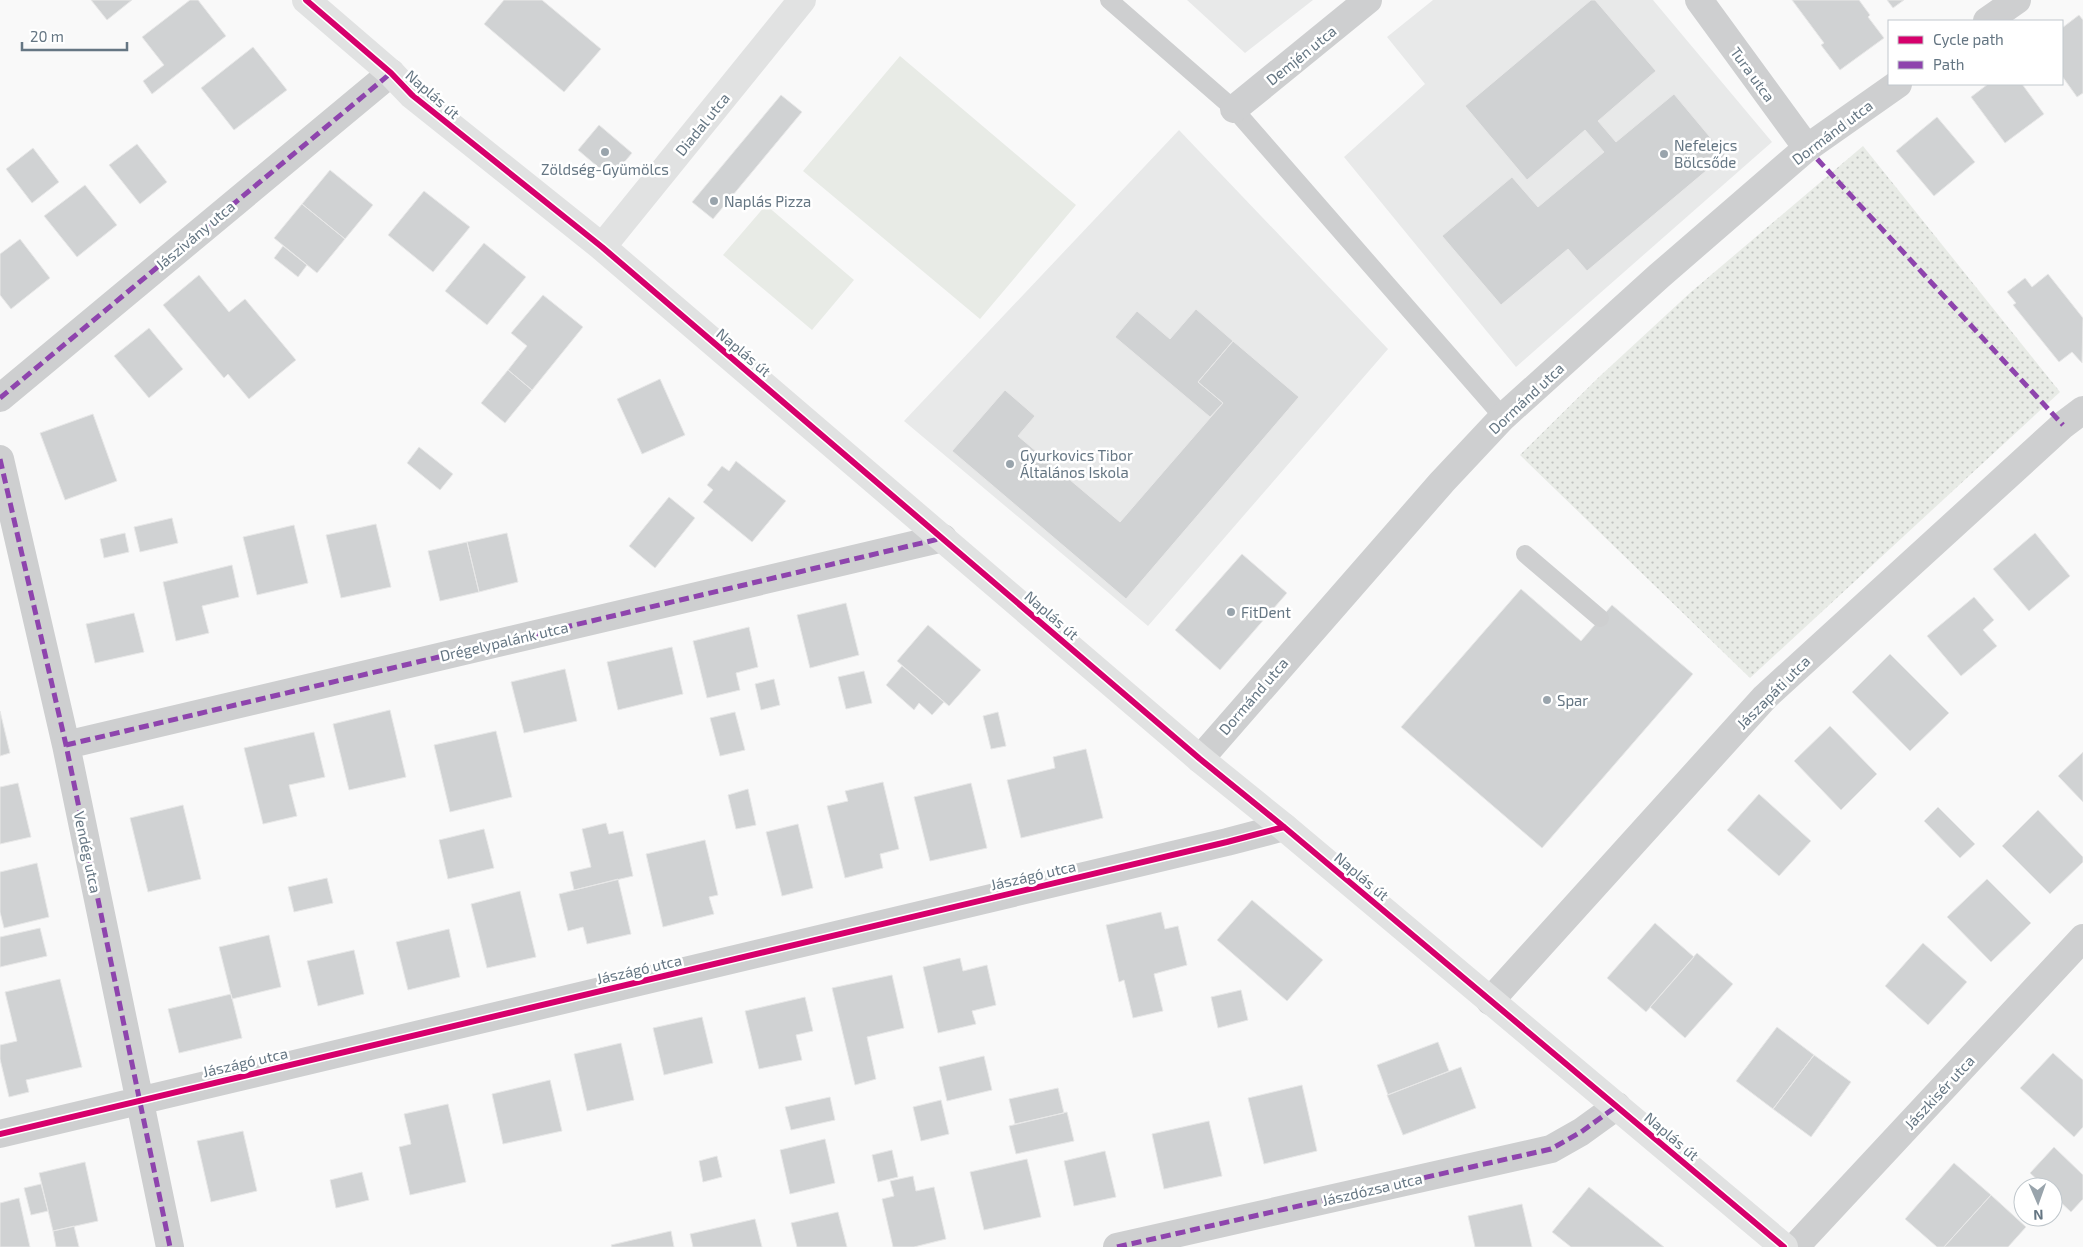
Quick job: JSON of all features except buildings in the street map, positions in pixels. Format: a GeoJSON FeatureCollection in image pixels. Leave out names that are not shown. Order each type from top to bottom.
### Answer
{"type":"FeatureCollection","features":[{"type":"Feature","properties":{"kind":"street","name":"Naplás út"},"geometry":{"type":"LineString","coordinates":[[306,0],[391,73],[412,95],[602,248],[1200,759],[1284,827],[1784,1247]]}},
{"type":"Feature","properties":{"kind":"street","name":"Diadal utca"},"geometry":{"type":"LineString","coordinates":[[602,248],[802,0]]}},
{"type":"Feature","properties":{"kind":"street","name":"Demjén utca"},"geometry":{"type":"LineString","coordinates":[[1234,110],[1368,0]]}},
{"type":"Feature","properties":{"kind":"street","name":"Tura utca"},"geometry":{"type":"LineString","coordinates":[[1699,0],[1807,148]]}},
{"type":"Feature","properties":{"kind":"street"},"geometry":{"type":"LineString","coordinates":[[1988,20],[2017,0]]}},
{"type":"Feature","properties":{"kind":"street","name":"Jászivány utca"},"geometry":{"type":"LineString","coordinates":[[0,398],[391,73]]}},
{"type":"Feature","properties":{"kind":"street","name":"Dormánd utca"},"geometry":{"type":"LineString","coordinates":[[1200,759],[1442,482],[1503,418],[1659,276],[1807,148],[1897,85]]}},
{"type":"Feature","properties":{"kind":"street","name":"Jászapáti utca"},"geometry":{"type":"LineString","coordinates":[[1490,1001],[1765,696],[2063,425],[2083,410]]}},
{"type":"Feature","properties":{"kind":"street","name":"Vendég utca"},"geometry":{"type":"LineString","coordinates":[[0,459],[66,745],[170,1247]]}},
{"type":"Feature","properties":{"kind":"street","name":"Drégelypalánk utca"},"geometry":{"type":"LineString","coordinates":[[66,745],[943,538]]}},
{"type":"Feature","properties":{"kind":"street","name":"Jászágó utca"},"geometry":{"type":"LineString","coordinates":[[0,1134],[1284,827]]}},
{"type":"Feature","properties":{"kind":"street","name":"Jászkisér utca"},"geometry":{"type":"LineString","coordinates":[[1795,1247],[2083,938]]}},
{"type":"Feature","properties":{"kind":"street","name":"Jászdózsa utca"},"geometry":{"type":"LineString","coordinates":[[1116,1247],[1551,1149],[1587,1128],[1617,1106]]}},
{"type":"Feature","properties":{"kind":"lane"},"geometry":{"type":"LineString","coordinates":[[1109,0],[1234,110],[1503,418]]}},
{"type":"Feature","properties":{"kind":"lane"},"geometry":{"type":"LineString","coordinates":[[1526,554],[1600,618]]}},
{"type":"Feature","properties":{"kind":"shaded area"},"geometry":{"type":"Polygon","coordinates":[[[1187,0],[1313,0],[1245,53],[1187,0]]]}},
{"type":"Feature","properties":{"kind":"shaded area"},"geometry":{"type":"Polygon","coordinates":[[[1433,0],[1653,0],[1772,142],[1516,367],[1344,157],[1425,84],[1387,37],[1433,0]]]}},
{"type":"Feature","properties":{"kind":"shaded area"},"geometry":{"type":"Polygon","coordinates":[[[900,56],[1076,205],[980,319],[803,171],[900,56]]]}},
{"type":"Feature","properties":{"kind":"shaded area"},"geometry":{"type":"Polygon","coordinates":[[[1179,130],[1388,349],[1148,626],[904,421],[1179,130]]]}},
{"type":"Feature","properties":{"kind":"shaded area"},"geometry":{"type":"Polygon","coordinates":[[[1863,146],[2060,392],[1750,678],[1520,455],[1599,377],[1691,292],[1863,146]]]}},
{"type":"Feature","properties":{"kind":"shaded area"},"geometry":{"type":"Polygon","coordinates":[[[766,205],[854,280],[812,330],[723,255],[766,205]]]}},
{"type":"Feature","properties":{"kind":"marked path"},"geometry":{"type":"LineString","coordinates":[[0,398],[391,73]]}},
{"type":"Feature","properties":{"kind":"marked path"},"geometry":{"type":"LineString","coordinates":[[1807,148],[2063,425]]}},
{"type":"Feature","properties":{"kind":"marked path"},"geometry":{"type":"LineString","coordinates":[[0,459],[66,745],[170,1247]]}},
{"type":"Feature","properties":{"kind":"marked path"},"geometry":{"type":"LineString","coordinates":[[66,745],[943,538]]}},
{"type":"Feature","properties":{"kind":"marked path"},"geometry":{"type":"LineString","coordinates":[[1117,1247],[1551,1149],[1581,1132],[1617,1106]]}},
{"type":"Feature","properties":{"kind":"cycle path"},"geometry":{"type":"LineString","coordinates":[[306,0],[391,73],[412,95],[602,247],[1200,759],[1284,827],[1784,1247]]}},
{"type":"Feature","properties":{"kind":"cycle path"},"geometry":{"type":"LineString","coordinates":[[0,1134],[1284,827]]}},
{"type":"Feature","properties":{"kind":"place","name":"Zöldség-Gyümölcs"},"geometry":{"type":"Point","coordinates":[605,152]}},
{"type":"Feature","properties":{"kind":"place","name":"Nefelejcs Bölcsőde"},"geometry":{"type":"Point","coordinates":[1664,154]}},
{"type":"Feature","properties":{"kind":"place","name":"Naplás Pizza"},"geometry":{"type":"Point","coordinates":[714,201]}},
{"type":"Feature","properties":{"kind":"place","name":"Gyurkovics Tibor Általános Iskola"},"geometry":{"type":"Point","coordinates":[1010,464]}},
{"type":"Feature","properties":{"kind":"place","name":"FitDent"},"geometry":{"type":"Point","coordinates":[1231,612]}},
{"type":"Feature","properties":{"kind":"place","name":"Spar"},"geometry":{"type":"Point","coordinates":[1547,700]}}]}
